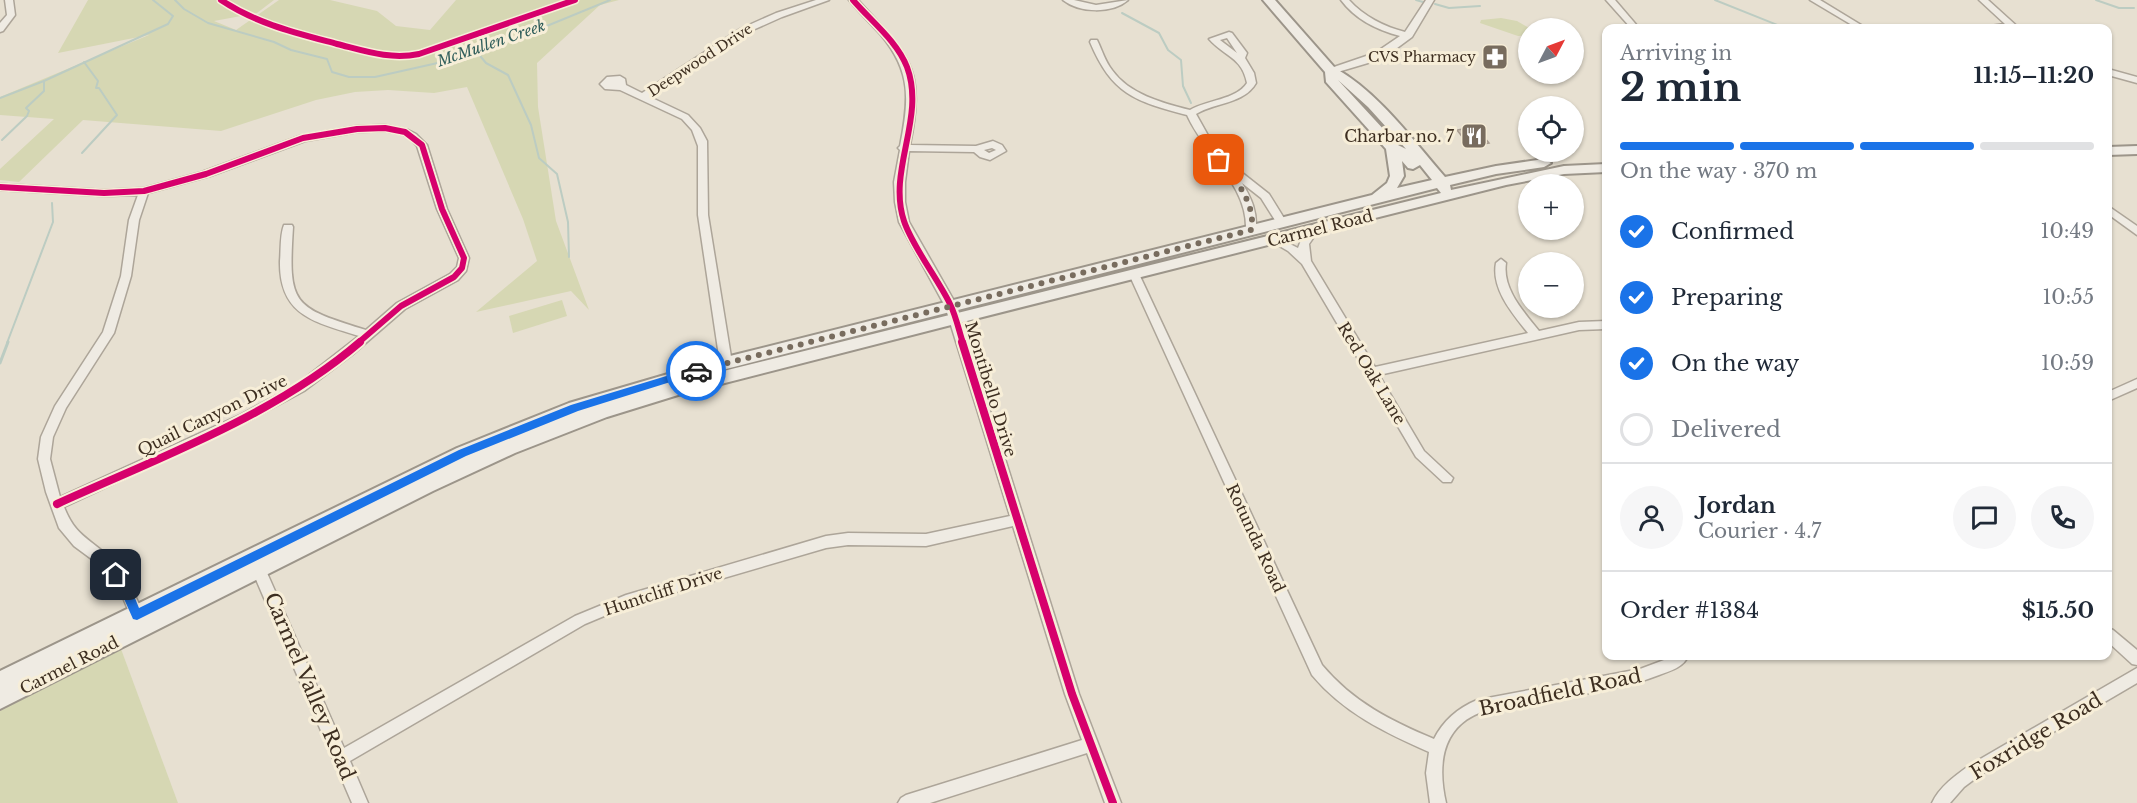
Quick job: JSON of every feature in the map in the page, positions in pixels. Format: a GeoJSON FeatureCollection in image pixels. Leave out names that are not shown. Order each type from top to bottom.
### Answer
{"type":"FeatureCollection","features":[{"type":"Feature","properties":{"kind":"main road"},"geometry":{"type":"LineString","coordinates":[[1269,0],[1331,71],[1341,75],[1440,188]]}},
{"type":"Feature","properties":{"kind":"main road"},"geometry":{"type":"LineString","coordinates":[[1331,71],[1330,79],[1393,148],[1402,153],[1440,188]]}},
{"type":"Feature","properties":{"kind":"main road"},"geometry":{"type":"LineString","coordinates":[[1376,199],[1391,187],[1398,174],[1393,148]]}},
{"type":"Feature","properties":{"kind":"main road"},"geometry":{"type":"LineString","coordinates":[[2112,151],[2137,150]]}},
{"type":"Feature","properties":{"kind":"main road","name":"Carmel Road"},"geometry":{"type":"LineString","coordinates":[[0,681],[428,469],[495,439],[622,392],[726,363],[1134,274],[1313,231],[1440,188],[1528,164],[1602,159]]}},
{"type":"Feature","properties":{"kind":"main road","name":"Carmel Road"},"geometry":{"type":"LineString","coordinates":[[0,700],[471,465],[602,412],[953,312],[1251,230],[1376,199],[1564,170],[1602,168]]}},
{"type":"Feature","properties":{"kind":"main road"},"geometry":{"type":"LineString","coordinates":[[1274,240],[1282,228],[1281,223]]}},
{"type":"Feature","properties":{"kind":"street"},"geometry":{"type":"LineString","coordinates":[[0,29],[11,15],[9,0]]}},
{"type":"Feature","properties":{"kind":"street","name":"Deepwood Drive"},"geometry":{"type":"LineString","coordinates":[[643,97],[759,22],[825,0]]}},
{"type":"Feature","properties":{"kind":"street","name":"Montibello Drive"},"geometry":{"type":"LineString","coordinates":[[853,0],[897,51],[908,71],[912,96],[898,189],[900,209],[904,222],[953,312],[1090,745],[1113,803]]}},
{"type":"Feature","properties":{"kind":"street"},"geometry":{"type":"LineString","coordinates":[[1067,0],[1092,7],[1115,5],[1124,0]]}},
{"type":"Feature","properties":{"kind":"street"},"geometry":{"type":"LineString","coordinates":[[1346,0],[1360,16],[1399,34],[1409,34]]}},
{"type":"Feature","properties":{"kind":"street"},"geometry":{"type":"LineString","coordinates":[[1331,71],[1374,57],[1398,45],[1409,34],[1430,0]]}},
{"type":"Feature","properties":{"kind":"street"},"geometry":{"type":"LineString","coordinates":[[1610,0],[1631,24]]}},
{"type":"Feature","properties":{"kind":"street"},"geometry":{"type":"LineString","coordinates":[[1814,0],[1855,24]]}},
{"type":"Feature","properties":{"kind":"street"},"geometry":{"type":"LineString","coordinates":[[1983,0],[2010,24]]}},
{"type":"Feature","properties":{"kind":"street"},"geometry":{"type":"LineString","coordinates":[[1094,42],[1109,73],[1127,88],[1152,102],[1191,113],[1219,160],[1234,177],[1252,215],[1251,230]]}},
{"type":"Feature","properties":{"kind":"street"},"geometry":{"type":"LineString","coordinates":[[1191,113],[1207,104],[1240,96],[1250,89],[1251,75],[1240,58]]}},
{"type":"Feature","properties":{"kind":"street"},"geometry":{"type":"LineString","coordinates":[[2112,73],[2137,80]]}},
{"type":"Feature","properties":{"kind":"street"},"geometry":{"type":"LineString","coordinates":[[622,87],[685,117],[693,124],[701,137],[703,215],[726,363]]}},
{"type":"Feature","properties":{"kind":"street","name":"Quail Canyon Drive"},"geometry":{"type":"LineString","coordinates":[[0,187],[104,193],[144,191],[184,181],[280,145],[325,133],[372,128],[398,130],[413,136],[423,148],[442,209],[464,255],[464,264],[454,277],[401,306],[321,374],[273,404],[57,504]]}},
{"type":"Feature","properties":{"kind":"street"},"geometry":{"type":"LineString","coordinates":[[903,148],[977,149]]}},
{"type":"Feature","properties":{"kind":"street"},"geometry":{"type":"LineString","coordinates":[[1219,160],[1265,196],[1281,223]]}},
{"type":"Feature","properties":{"kind":"street"},"geometry":{"type":"LineString","coordinates":[[137,615],[126,590],[116,575],[68,530],[45,466],[47,437],[61,406],[108,333],[126,276],[134,220],[144,191]]}},
{"type":"Feature","properties":{"kind":"street"},"geometry":{"type":"LineString","coordinates":[[2112,211],[2137,231]]}},
{"type":"Feature","properties":{"kind":"street"},"geometry":{"type":"LineString","coordinates":[[288,227],[287,285],[295,302],[318,318],[369,335]]}},
{"type":"Feature","properties":{"kind":"street"},"geometry":{"type":"LineString","coordinates":[[1306,261],[1303,244],[1305,237],[1313,231]]}},
{"type":"Feature","properties":{"kind":"street","name":"Red Oak Lane"},"geometry":{"type":"LineString","coordinates":[[1274,240],[1292,248],[1306,261],[1420,454],[1447,478]]}},
{"type":"Feature","properties":{"kind":"street"},"geometry":{"type":"LineString","coordinates":[[1501,263],[1498,268],[1502,284],[1536,336]]}},
{"type":"Feature","properties":{"kind":"street","name":"Rotunda Road"},"geometry":{"type":"LineString","coordinates":[[1134,274],[1317,670],[1338,694],[1366,715],[1437,748]]}},
{"type":"Feature","properties":{"kind":"street"},"geometry":{"type":"LineString","coordinates":[[1372,372],[1579,326],[1602,325]]}},
{"type":"Feature","properties":{"kind":"street"},"geometry":{"type":"LineString","coordinates":[[2112,395],[2137,383]]}},
{"type":"Feature","properties":{"kind":"street","name":"Huntcliff Drive"},"geometry":{"type":"LineString","coordinates":[[341,758],[568,626],[626,601],[826,542],[848,539],[926,540],[1018,520]]}},
{"type":"Feature","properties":{"kind":"street","name":"Carmel Valley Road"},"geometry":{"type":"LineString","coordinates":[[259,570],[360,803]]}},
{"type":"Feature","properties":{"kind":"street"},"geometry":{"type":"LineString","coordinates":[[2112,637],[2137,659]]}},
{"type":"Feature","properties":{"kind":"street","name":"Broadfield Road"},"geometry":{"type":"LineString","coordinates":[[1438,803],[1434,784],[1437,748],[1453,722],[1478,706],[1640,676],[1675,660]]}},
{"type":"Feature","properties":{"kind":"street","name":"Foxridge Road"},"geometry":{"type":"LineString","coordinates":[[1940,803],[1959,782],[1975,770],[2137,675]]}},
{"type":"Feature","properties":{"kind":"street"},"geometry":{"type":"LineString","coordinates":[[906,803],[1090,745]]}},
{"type":"Feature","properties":{"kind":"green space"},"geometry":{"type":"Polygon","coordinates":[[[88,0],[274,0],[257,13],[214,21],[236,30],[279,0],[330,0],[377,11],[396,26],[430,30],[456,0],[619,0],[600,5],[537,63],[538,107],[556,221],[589,310],[571,291],[476,312],[537,261],[523,219],[467,87],[434,93],[388,90],[355,92],[316,100],[221,131],[83,120],[19,182],[0,180],[0,169],[54,119],[0,115],[0,97],[149,35],[58,53],[88,0]]]}},
{"type":"Feature","properties":{"kind":"green space"},"geometry":{"type":"Polygon","coordinates":[[[1501,18],[1517,21],[1518,36],[1480,23],[1481,20],[1501,18]]]}},
{"type":"Feature","properties":{"kind":"green space"},"geometry":{"type":"Polygon","coordinates":[[[562,300],[567,316],[513,333],[509,316],[562,300]]]}},
{"type":"Feature","properties":{"kind":"green space"},"geometry":{"type":"Polygon","coordinates":[[[121,649],[178,803],[0,803],[0,711],[121,649]]]}},
{"type":"Feature","properties":{"kind":"building","name":"Charbar no. 7"},"geometry":{"type":"Polygon","coordinates":[[[1475,127],[1489,143],[1470,147],[1457,130],[1475,127]]]}},
{"type":"Feature","properties":{"kind":"waterway"},"geometry":{"type":"LineString","coordinates":[[84,62],[168,24],[173,16],[153,0]]}},
{"type":"Feature","properties":{"kind":"waterway","name":"McMullen Creek"},"geometry":{"type":"LineString","coordinates":[[175,0],[184,9],[208,23],[274,42],[291,50],[327,59],[332,72],[349,77],[375,77],[442,62],[537,30],[610,0]]}},
{"type":"Feature","properties":{"kind":"waterway"},"geometry":{"type":"LineString","coordinates":[[1416,0],[1423,2]]}},
{"type":"Feature","properties":{"kind":"waterway"},"geometry":{"type":"LineString","coordinates":[[1715,0],[1775,24]]}},
{"type":"Feature","properties":{"kind":"waterway"},"geometry":{"type":"LineString","coordinates":[[2096,0],[2119,8],[2134,8]]}},
{"type":"Feature","properties":{"kind":"waterway"},"geometry":{"type":"LineString","coordinates":[[1435,4],[1449,8],[1480,6]]}},
{"type":"Feature","properties":{"kind":"waterway"},"geometry":{"type":"LineString","coordinates":[[1122,13],[1159,33],[1168,50],[1181,60],[1183,86],[1191,103]]}},
{"type":"Feature","properties":{"kind":"waterway"},"geometry":{"type":"LineString","coordinates":[[476,51],[486,63],[508,75],[531,125],[539,158],[557,174],[568,222],[569,257]]}},
{"type":"Feature","properties":{"kind":"waterway"},"geometry":{"type":"LineString","coordinates":[[44,81],[84,62]]}},
{"type":"Feature","properties":{"kind":"waterway"},"geometry":{"type":"LineString","coordinates":[[82,153],[117,115],[99,88],[96,88],[98,81],[84,62]]}},
{"type":"Feature","properties":{"kind":"waterway"},"geometry":{"type":"LineString","coordinates":[[0,98],[44,81]]}},
{"type":"Feature","properties":{"kind":"waterway"},"geometry":{"type":"LineString","coordinates":[[2,140],[27,116],[29,111],[26,108],[44,91],[44,81]]}},
{"type":"Feature","properties":{"kind":"waterway"},"geometry":{"type":"LineString","coordinates":[[7,343],[53,222],[52,203]]}},
{"type":"Feature","properties":{"kind":"waterway"},"geometry":{"type":"LineString","coordinates":[[0,363],[8,342]]}},
{"type":"Feature","properties":{"kind":"cycle path"},"geometry":{"type":"LineString","coordinates":[[221,0],[262,23],[292,33],[398,57],[419,54],[575,0]]}},
{"type":"Feature","properties":{"kind":"cycle path"},"geometry":{"type":"LineString","coordinates":[[853,0],[890,41],[907,68],[912,86],[912,104],[900,182],[900,202],[904,222],[951,306],[1072,694],[1113,803]]}},
{"type":"Feature","properties":{"kind":"cycle path"},"geometry":{"type":"LineString","coordinates":[[0,187],[104,193],[144,191],[206,174],[303,138],[357,129],[385,128],[405,132],[422,145],[442,209],[464,258],[462,268],[454,277],[401,306],[349,351],[300,388],[244,418],[57,504]]}},
{"type":"Feature","properties":{"kind":"way so far"},"geometry":{"type":"LineString","coordinates":[[696,371],[1251,230],[1252,215],[1234,177],[1219,160]]}},
{"type":"Feature","properties":{"kind":"place","name":"CVS Pharmacy"},"geometry":{"type":"Point","coordinates":[1495,57]}},
{"type":"Feature","properties":{"kind":"place","name":"Charbar no. 7"},"geometry":{"type":"Point","coordinates":[1474,136]}},
{"type":"Feature","properties":{"kind":"route"},"geometry":{"type":"LineString","coordinates":[[116,575],[126,590],[137,615],[463,453],[575,408],[696,371]]}}]}
